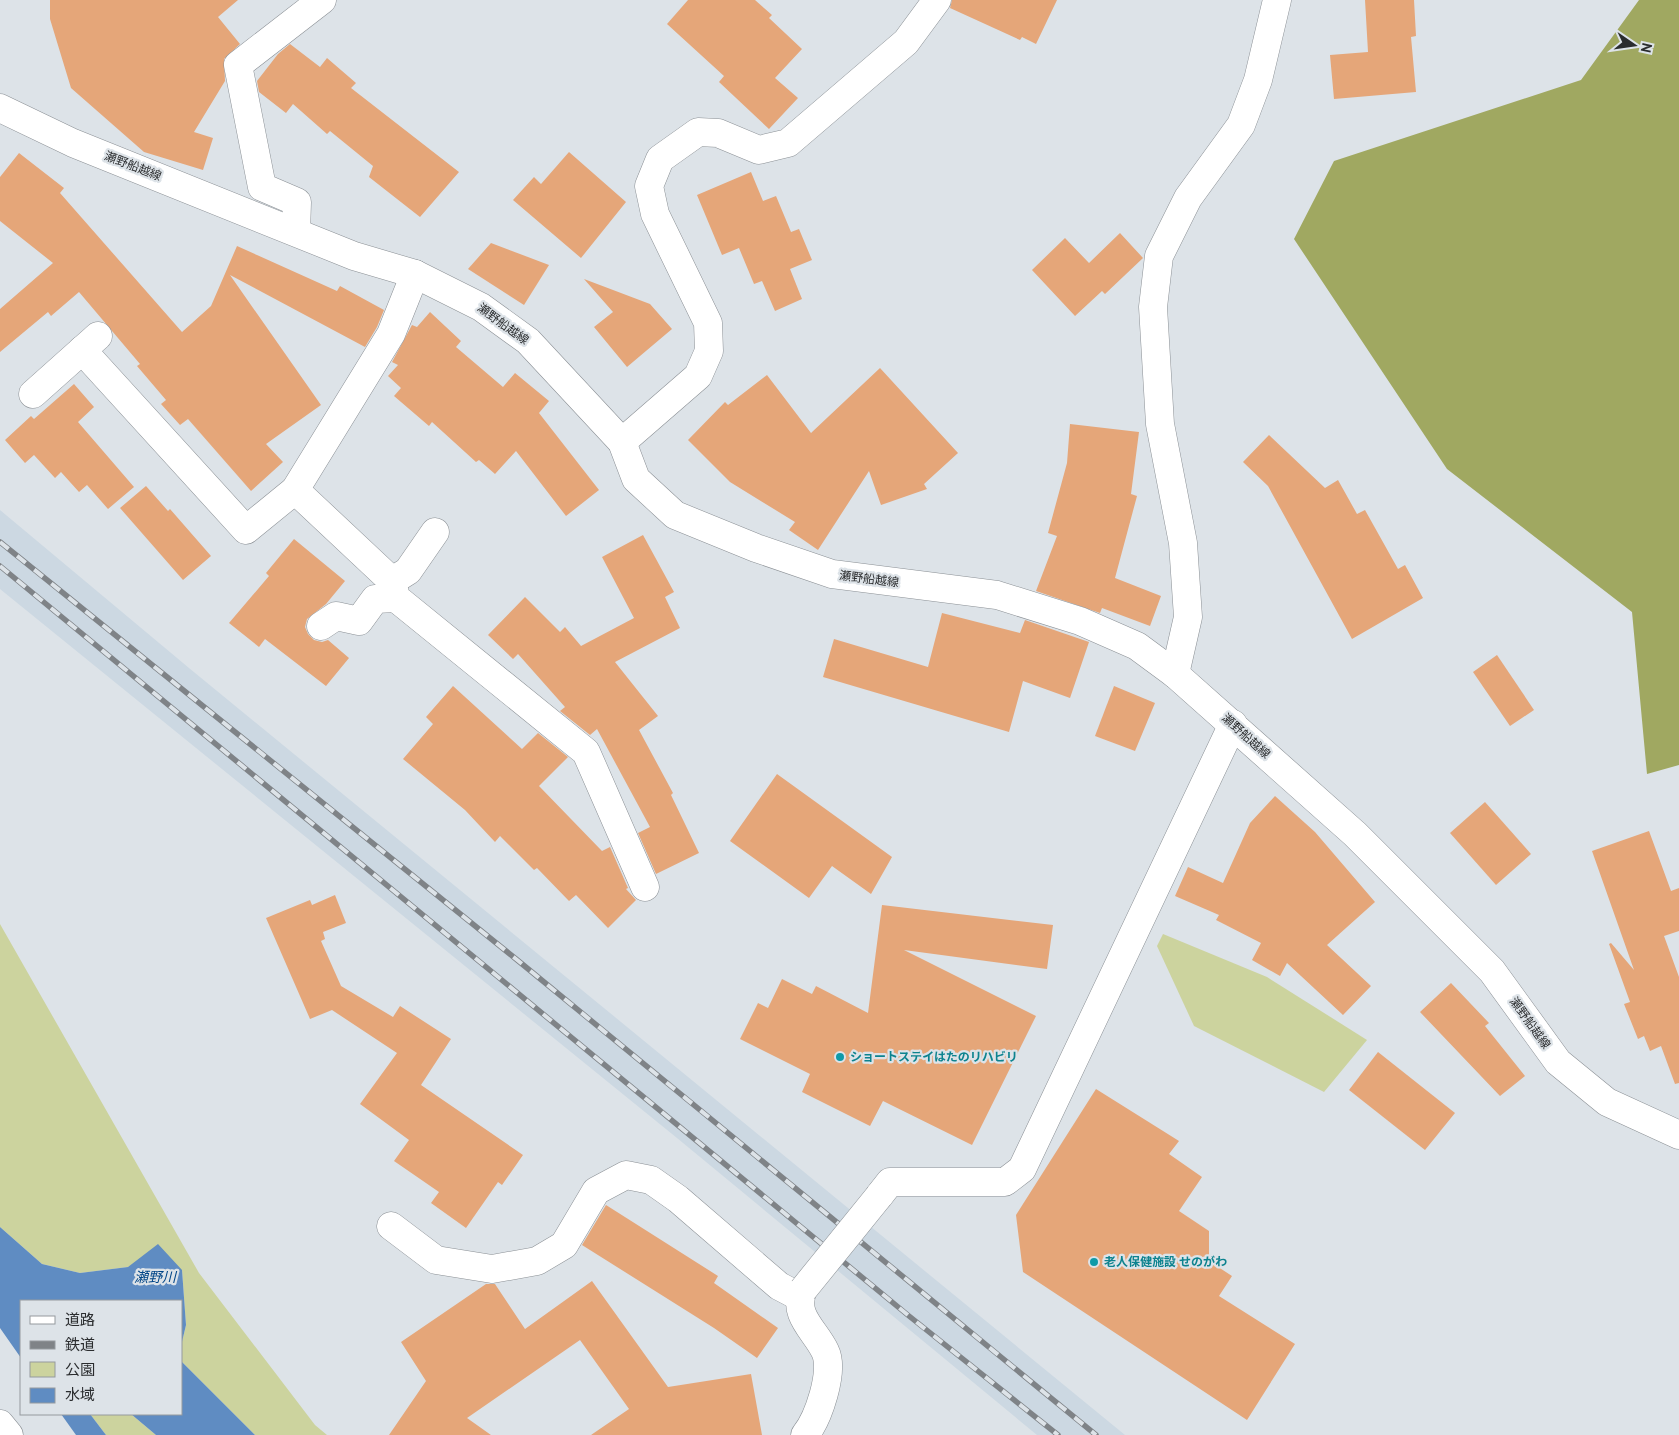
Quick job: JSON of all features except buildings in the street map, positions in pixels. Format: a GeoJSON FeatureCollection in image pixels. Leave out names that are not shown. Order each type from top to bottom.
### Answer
{"type":"FeatureCollection","features":[{"type":"Feature","properties":{"kind":"main road"},"geometry":{"type":"LineString","coordinates":[[296,232],[297,202],[262,187],[238,65],[322,0]]}},
{"type":"Feature","properties":{"kind":"main road"},"geometry":{"type":"LineString","coordinates":[[622,442],[698,376],[709,351],[708,322],[655,214],[650,186],[660,159],[698,132],[718,133],[759,150],[788,143],[906,42],[937,0]]}},
{"type":"Feature","properties":{"kind":"main road"},"geometry":{"type":"LineString","coordinates":[[1175,674],[1188,617],[1183,543],[1160,424],[1153,307],[1159,256],[1188,198],[1241,125],[1258,80],[1276,0]]}},
{"type":"Feature","properties":{"kind":"main road","name":"瀬野船越線"},"geometry":{"type":"LineString","coordinates":[[0,108],[73,143],[354,256],[415,274],[482,307],[528,340],[622,442],[636,479],[675,515],[756,548],[832,574],[997,595],[1080,621],[1137,646],[1175,674],[1234,724],[1355,834],[1492,971],[1558,1062],[1607,1102],[1679,1135]]}},
{"type":"Feature","properties":{"kind":"main road"},"geometry":{"type":"LineString","coordinates":[[33,394],[90,343],[246,530],[295,490],[391,334],[415,274]]}},
{"type":"Feature","properties":{"kind":"main road"},"geometry":{"type":"LineString","coordinates":[[295,490],[394,589],[586,752],[645,887]]}},
{"type":"Feature","properties":{"kind":"main road"},"geometry":{"type":"LineString","coordinates":[[322,626],[336,616],[359,621],[375,599],[394,589],[435,532]]}},
{"type":"Feature","properties":{"kind":"main road"},"geometry":{"type":"LineString","coordinates":[[805,1435],[828,1382],[826,1353],[800,1312],[801,1293],[890,1182],[1005,1182],[1022,1169],[1234,724]]}},
{"type":"Feature","properties":{"kind":"main road"},"geometry":{"type":"LineString","coordinates":[[391,1226],[436,1260],[492,1269],[537,1261],[564,1245],[596,1191],[626,1175],[651,1180],[678,1199],[779,1286],[801,1293]]}},
{"type":"Feature","properties":{"kind":"main road"},"geometry":{"type":"LineString","coordinates":[[0,1424],[9,1435]]}},
{"type":"Feature","properties":{"kind":"shaded area"},"geometry":{"type":"Polygon","coordinates":[[[0,510],[189,668],[1125,1435],[1037,1435],[677,1138],[0,589],[0,510]]]}},
{"type":"Feature","properties":{"kind":"green space"},"geometry":{"type":"Polygon","coordinates":[[[1639,0],[1679,0],[1679,765],[1647,774],[1632,612],[1447,469],[1294,239],[1334,161],[1581,80],[1639,0]]]}},
{"type":"Feature","properties":{"kind":"green space"},"geometry":{"type":"Polygon","coordinates":[[[0,924],[199,1273],[315,1425],[327,1435],[255,1435],[182,1362],[182,1342],[186,1325],[182,1270],[128,1267],[80,1273],[42,1264],[0,1227],[0,924]]]}},
{"type":"Feature","properties":{"kind":"green space"},"geometry":{"type":"Polygon","coordinates":[[[1163,934],[1267,977],[1367,1040],[1324,1092],[1194,1026],[1157,946],[1163,934]]]}},
{"type":"Feature","properties":{"kind":"green space"},"geometry":{"type":"Polygon","coordinates":[[[91,1415],[132,1415],[156,1435],[106,1435],[91,1415]]]}},
{"type":"Feature","properties":{"kind":"water","name":"瀬野川"},"geometry":{"type":"Polygon","coordinates":[[[0,1227],[42,1264],[80,1273],[128,1267],[158,1244],[182,1270],[186,1325],[182,1342],[182,1300],[20,1300],[20,1357],[0,1328],[0,1227]]]}},
{"type":"Feature","properties":{"kind":"water"},"geometry":{"type":"Polygon","coordinates":[[[182,1362],[255,1435],[156,1435],[132,1415],[182,1415],[182,1362]]]}},
{"type":"Feature","properties":{"kind":"water"},"geometry":{"type":"Polygon","coordinates":[[[62,1415],[91,1415],[106,1435],[76,1435],[62,1415]]]}},
{"type":"Feature","properties":{"kind":"railway"},"geometry":{"type":"LineString","coordinates":[[0,542],[516,959],[1096,1435]]}},
{"type":"Feature","properties":{"kind":"railway"},"geometry":{"type":"LineString","coordinates":[[0,566],[909,1316],[1058,1435]]}},
{"type":"Feature","properties":{"kind":"place","name":"ショートステイはたのリハビリ"},"geometry":{"type":"Point","coordinates":[840,1057]}},
{"type":"Feature","properties":{"kind":"place","name":"老人保健施設 せのがわ"},"geometry":{"type":"Point","coordinates":[1094,1262]}}]}
